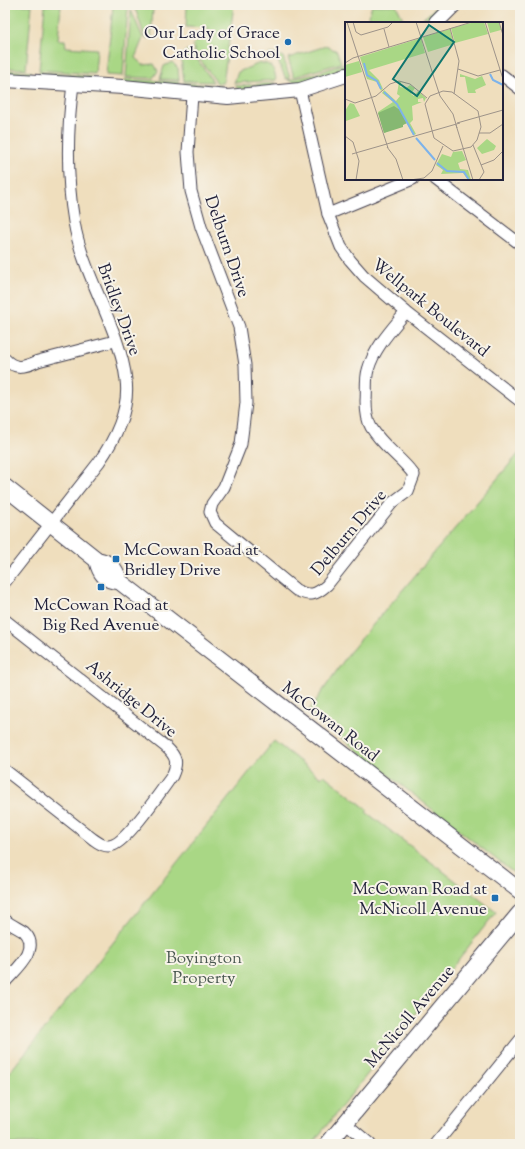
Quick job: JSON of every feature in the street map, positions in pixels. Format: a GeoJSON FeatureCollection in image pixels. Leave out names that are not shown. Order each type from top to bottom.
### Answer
{"type":"FeatureCollection","features":[{"type":"Feature","properties":{"kind":"main road","name":"McCowan Road"},"geometry":{"type":"LineString","coordinates":[[5,487],[96,560],[99,572],[110,581],[119,581],[520,891]]}},
{"type":"Feature","properties":{"kind":"main road","name":"McNicoll Avenue"},"geometry":{"type":"LineString","coordinates":[[328,1144],[520,912]]}},
{"type":"Feature","properties":{"kind":"street"},"geometry":{"type":"LineString","coordinates":[[437,22],[454,5]]}},
{"type":"Feature","properties":{"kind":"street"},"geometry":{"type":"LineString","coordinates":[[5,80],[228,97],[300,90],[345,75]]}},
{"type":"Feature","properties":{"kind":"street"},"geometry":{"type":"LineString","coordinates":[[503,76],[520,89]]}},
{"type":"Feature","properties":{"kind":"street","name":"Bridley Drive"},"geometry":{"type":"LineString","coordinates":[[5,582],[103,457],[113,441],[122,417],[126,381],[115,341],[80,248],[74,223],[67,163],[73,84]]}},
{"type":"Feature","properties":{"kind":"street","name":"Wellpark Boulevard"},"geometry":{"type":"LineString","coordinates":[[300,90],[328,214],[341,247],[350,260],[364,276],[406,312],[520,400]]}},
{"type":"Feature","properties":{"kind":"street","name":"Delburn Drive"},"geometry":{"type":"LineString","coordinates":[[192,94],[188,152],[191,191],[201,227],[239,327],[246,365],[246,403],[241,444],[224,487],[212,504],[210,512],[215,523],[296,590],[306,595],[318,594],[327,585],[392,503],[408,491],[412,483],[414,475],[405,463],[383,442],[371,427],[366,405],[368,371],[372,359],[386,337],[406,312]]}},
{"type":"Feature","properties":{"kind":"street"},"geometry":{"type":"LineString","coordinates":[[328,214],[411,180]]}},
{"type":"Feature","properties":{"kind":"street"},"geometry":{"type":"LineString","coordinates":[[436,180],[520,244]]}},
{"type":"Feature","properties":{"kind":"street"},"geometry":{"type":"LineString","coordinates":[[5,358],[9,363],[18,367],[28,366],[115,341]]}},
{"type":"Feature","properties":{"kind":"street","name":"Ashridge Drive"},"geometry":{"type":"LineString","coordinates":[[5,620],[166,747],[176,758],[177,766],[172,776],[129,831],[113,845],[107,846],[93,839],[5,770]]}},
{"type":"Feature","properties":{"kind":"street"},"geometry":{"type":"LineString","coordinates":[[5,920],[22,931],[30,941],[31,947],[27,956],[5,982]]}},
{"type":"Feature","properties":{"kind":"street"},"geometry":{"type":"LineString","coordinates":[[436,1144],[520,1040]]}},
{"type":"Feature","properties":{"kind":"street"},"geometry":{"type":"LineString","coordinates":[[345,1123],[370,1144]]}},
{"type":"Feature","properties":{"kind":"green space"},"geometry":{"type":"Polygon","coordinates":[[[5,5],[32,5],[26,69],[5,68],[5,5]]]}},
{"type":"Feature","properties":{"kind":"green space"},"geometry":{"type":"Polygon","coordinates":[[[45,5],[61,5],[58,40],[65,40],[66,47],[97,49],[95,74],[39,70],[45,5]]]}},
{"type":"Feature","properties":{"kind":"green space"},"geometry":{"type":"Polygon","coordinates":[[[187,5],[234,5],[223,83],[217,83],[195,53],[193,45],[209,28],[186,27],[187,5]]]}},
{"type":"Feature","properties":{"kind":"green space"},"geometry":{"type":"Polygon","coordinates":[[[372,5],[396,5],[404,22],[373,22],[369,16],[372,5]]]}},
{"type":"Feature","properties":{"kind":"green space"},"geometry":{"type":"Polygon","coordinates":[[[439,5],[445,5],[426,22],[420,21],[439,5]]]}},
{"type":"Feature","properties":{"kind":"green space"},"geometry":{"type":"Polygon","coordinates":[[[113,6],[128,7],[123,76],[106,75],[113,6]]]}},
{"type":"Feature","properties":{"kind":"green space"},"geometry":{"type":"Polygon","coordinates":[[[135,8],[153,9],[151,38],[145,38],[135,8]]]}},
{"type":"Feature","properties":{"kind":"green space"},"geometry":{"type":"Polygon","coordinates":[[[131,10],[143,38],[135,58],[143,65],[154,64],[158,71],[153,78],[126,77],[131,10]]]}},
{"type":"Feature","properties":{"kind":"green space"},"geometry":{"type":"Polygon","coordinates":[[[326,46],[337,51],[341,63],[294,77],[288,58],[326,46]]]}},
{"type":"Feature","properties":{"kind":"green space"},"geometry":{"type":"Polygon","coordinates":[[[187,50],[193,53],[213,82],[184,81],[182,60],[184,53],[187,50]]]}},
{"type":"Feature","properties":{"kind":"green space"},"geometry":{"type":"Polygon","coordinates":[[[269,54],[277,54],[283,57],[290,78],[286,79],[278,61],[269,54]]]}},
{"type":"Feature","properties":{"kind":"green space"},"geometry":{"type":"Polygon","coordinates":[[[172,62],[178,68],[179,80],[160,79],[164,66],[172,62]]]}},
{"type":"Feature","properties":{"kind":"green space"},"geometry":{"type":"Polygon","coordinates":[[[260,63],[267,64],[272,68],[275,73],[276,80],[234,83],[238,72],[260,63]]]}},
{"type":"Feature","properties":{"kind":"green space"},"geometry":{"type":"Polygon","coordinates":[[[345,63],[345,68],[317,79],[300,82],[288,80],[315,74],[345,63]]]}},
{"type":"Feature","properties":{"kind":"green space"},"geometry":{"type":"Polygon","coordinates":[[[5,70],[32,72],[27,76],[5,75],[5,70]]]}},
{"type":"Feature","properties":{"kind":"green space"},"geometry":{"type":"Polygon","coordinates":[[[39,72],[92,77],[90,81],[42,77],[39,72]]]}},
{"type":"Feature","properties":{"kind":"green space"},"geometry":{"type":"Polygon","coordinates":[[[125,79],[179,82],[179,87],[125,83],[125,79]]]}},
{"type":"Feature","properties":{"kind":"green space"},"geometry":{"type":"Polygon","coordinates":[[[183,83],[222,86],[217,89],[183,87],[183,83]]]}},
{"type":"Feature","properties":{"kind":"green space"},"geometry":{"type":"Polygon","coordinates":[[[275,83],[273,87],[239,90],[235,86],[275,83]]]}},
{"type":"Feature","properties":{"kind":"green space"},"geometry":{"type":"Polygon","coordinates":[[[520,452],[520,878],[308,712],[349,653],[520,452]]]}},
{"type":"Feature","properties":{"kind":"green space","name":"Boyington Property"},"geometry":{"type":"Polygon","coordinates":[[[274,741],[321,778],[324,775],[368,810],[366,812],[496,912],[312,1144],[11,1144],[5,1138],[5,1078],[274,741]]]}},
{"type":"Feature","properties":{"kind":"place","name":"Our Lady of Grace Catholic School"},"geometry":{"type":"Point","coordinates":[288,42]}},
{"type":"Feature","properties":{"kind":"place","name":"McCowan Road at Bridley Drive"},"geometry":{"type":"Point","coordinates":[116,559]}},
{"type":"Feature","properties":{"kind":"place","name":"McCowan Road at Big Red Avenue"},"geometry":{"type":"Point","coordinates":[101,587]}},
{"type":"Feature","properties":{"kind":"place","name":"McCowan Road at McNicoll Avenue"},"geometry":{"type":"Point","coordinates":[495,898]}}]}
